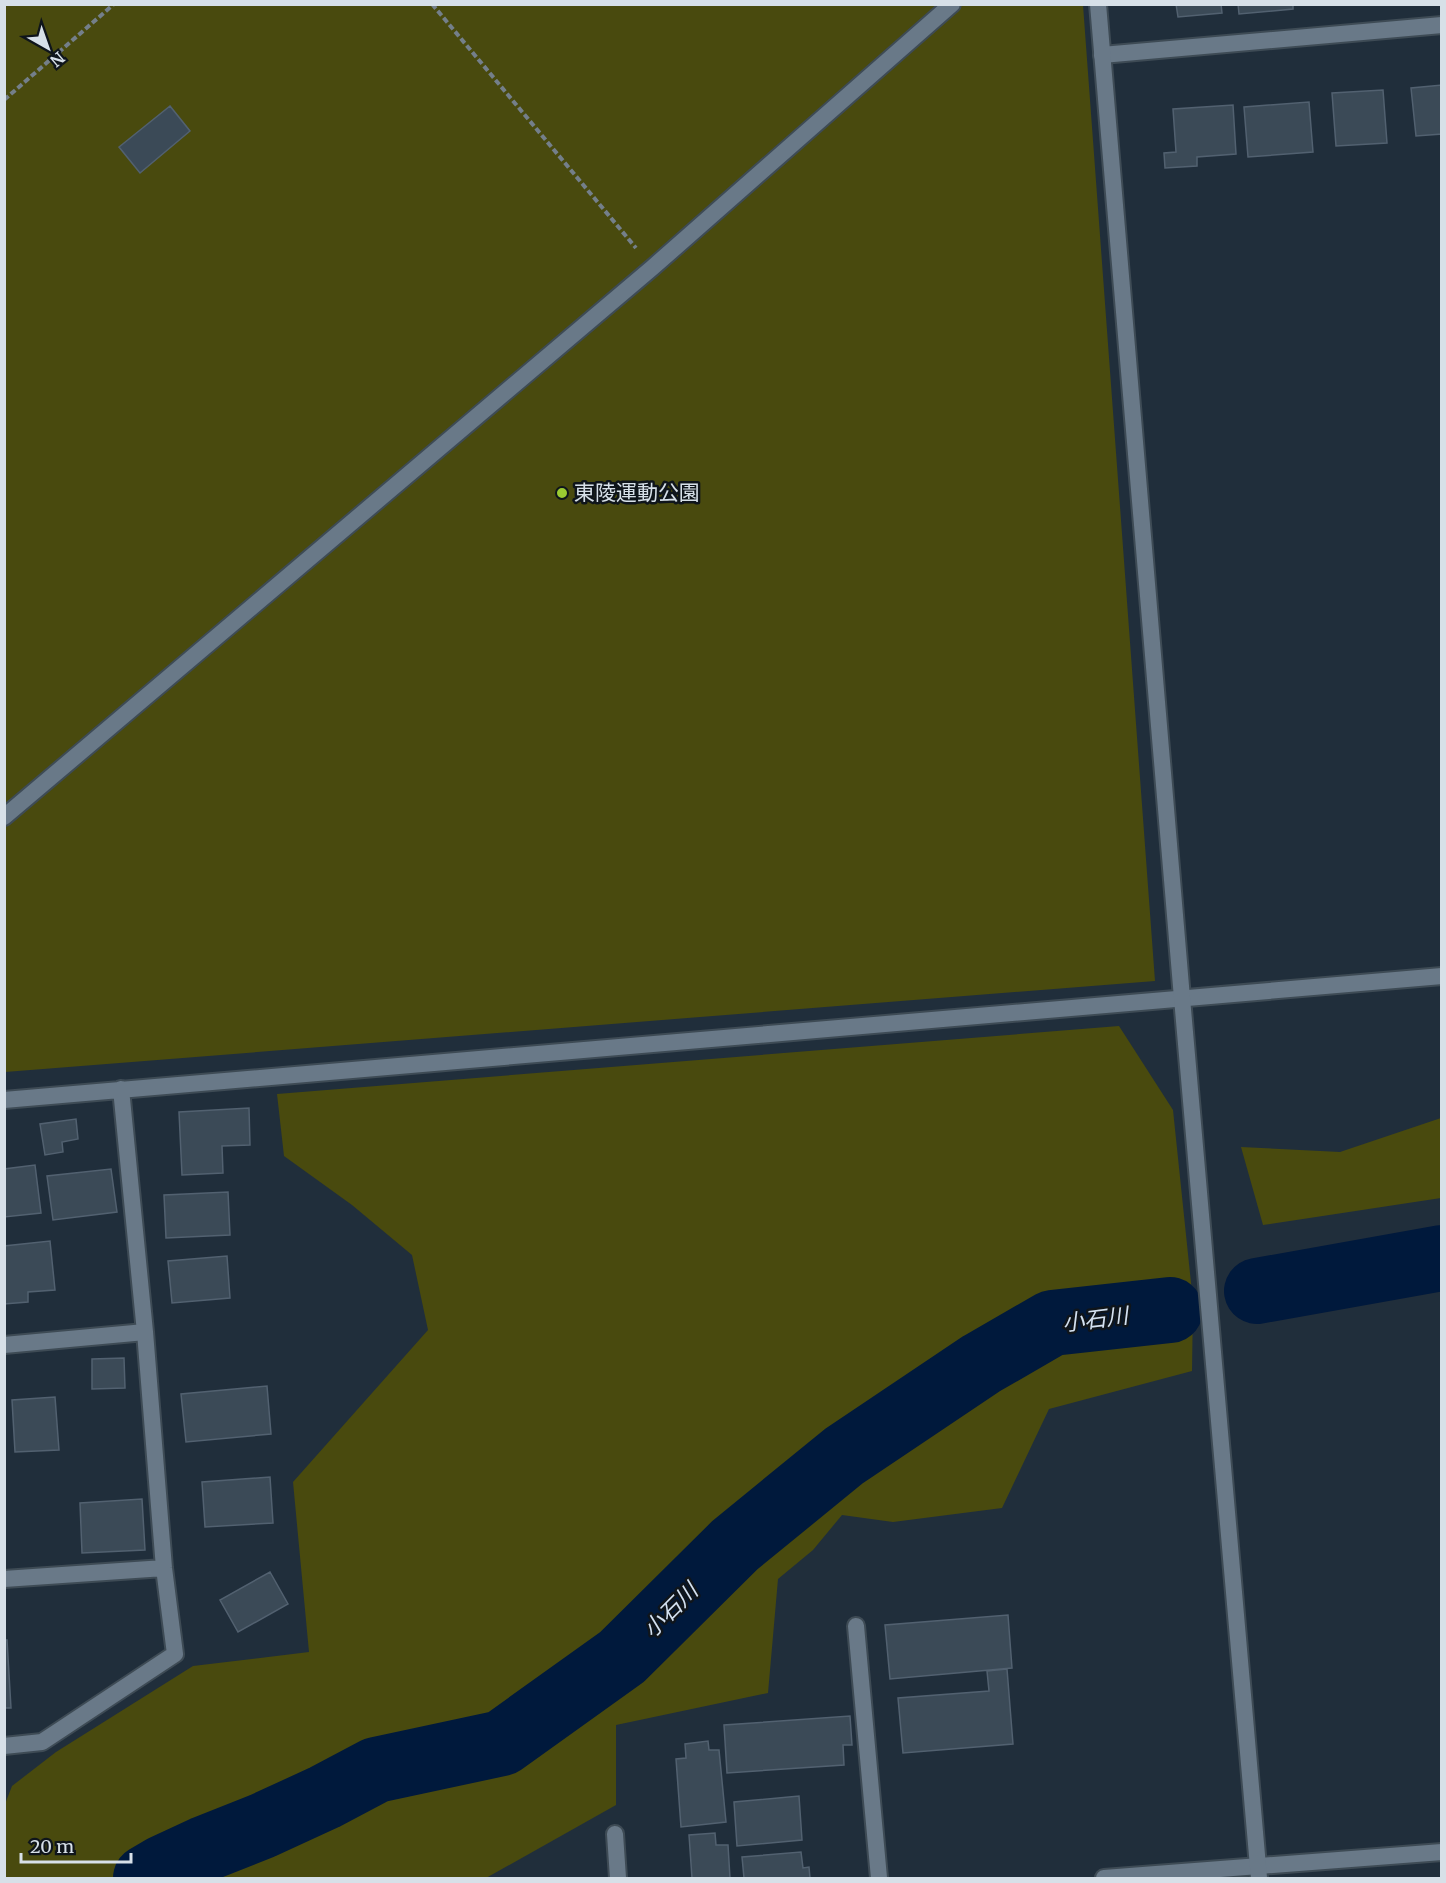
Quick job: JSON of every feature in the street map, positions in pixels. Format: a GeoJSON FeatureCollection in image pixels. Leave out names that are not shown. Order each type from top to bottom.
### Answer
{"type":"FeatureCollection","features":[{"type":"Feature","properties":{"kind":"street"},"geometry":{"type":"LineString","coordinates":[[4,818],[652,268],[952,4]]}},
{"type":"Feature","properties":{"kind":"street"},"geometry":{"type":"LineString","coordinates":[[1098,4],[1258,1872]]}},
{"type":"Feature","properties":{"kind":"street"},"geometry":{"type":"LineString","coordinates":[[1102,56],[1442,25]]}},
{"type":"Feature","properties":{"kind":"street"},"geometry":{"type":"LineString","coordinates":[[4,1100],[1442,976]]}},
{"type":"Feature","properties":{"kind":"street"},"geometry":{"type":"LineString","coordinates":[[4,1746],[42,1742],[175,1654],[164,1568],[145,1332],[121,1089]]}},
{"type":"Feature","properties":{"kind":"street"},"geometry":{"type":"LineString","coordinates":[[4,1345],[145,1332]]}},
{"type":"Feature","properties":{"kind":"street"},"geometry":{"type":"LineString","coordinates":[[4,1579],[164,1568]]}},
{"type":"Feature","properties":{"kind":"street"},"geometry":{"type":"LineString","coordinates":[[856,1626],[879,1878]]}},
{"type":"Feature","properties":{"kind":"street"},"geometry":{"type":"LineString","coordinates":[[615,1834],[618,1878]]}},
{"type":"Feature","properties":{"kind":"street"},"geometry":{"type":"LineString","coordinates":[[1104,1878],[1258,1872],[1442,1852]]}},
{"type":"Feature","properties":{"kind":"path"},"geometry":{"type":"LineString","coordinates":[[4,100],[114,4]]}},
{"type":"Feature","properties":{"kind":"path"},"geometry":{"type":"LineString","coordinates":[[432,4],[652,268]]}},
{"type":"Feature","properties":{"kind":"shaded area","name":"東陵運動公園"},"geometry":{"type":"Polygon","coordinates":[[[5,5],[1083,5],[1155,981],[5,1072],[5,5]]]}},
{"type":"Feature","properties":{"kind":"shaded area"},"geometry":{"type":"Polygon","coordinates":[[[1119,1026],[1173,1110],[1193,1302],[1192,1371],[1049,1409],[1002,1508],[893,1522],[842,1515],[813,1550],[778,1579],[768,1693],[616,1725],[616,1805],[486,1878],[5,1878],[5,1804],[12,1786],[56,1752],[193,1666],[309,1652],[293,1482],[428,1330],[412,1255],[352,1205],[284,1156],[277,1094],[1119,1026]]]}},
{"type":"Feature","properties":{"kind":"shaded area"},"geometry":{"type":"Polygon","coordinates":[[[1441,1118],[1441,1198],[1263,1225],[1241,1147],[1340,1152],[1441,1118]]]}},
{"type":"Feature","properties":{"kind":"building"},"geometry":{"type":"Polygon","coordinates":[[[1176,4],[1221,4],[1222,13],[1178,17],[1176,4]]]}},
{"type":"Feature","properties":{"kind":"building"},"geometry":{"type":"Polygon","coordinates":[[[1238,4],[1293,4],[1293,9],[1239,14],[1238,4]]]}},
{"type":"Feature","properties":{"kind":"building"},"geometry":{"type":"Polygon","coordinates":[[[1442,85],[1442,134],[1416,136],[1411,88],[1442,85]]]}},
{"type":"Feature","properties":{"kind":"building"},"geometry":{"type":"Polygon","coordinates":[[[1383,90],[1387,143],[1336,146],[1332,93],[1383,90]]]}},
{"type":"Feature","properties":{"kind":"building"},"geometry":{"type":"Polygon","coordinates":[[[1309,102],[1313,152],[1248,157],[1244,107],[1309,102]]]}},
{"type":"Feature","properties":{"kind":"building"},"geometry":{"type":"Polygon","coordinates":[[[1233,105],[1236,154],[1197,157],[1197,166],[1165,168],[1164,153],[1176,152],[1173,109],[1233,105]]]}},
{"type":"Feature","properties":{"kind":"building"},"geometry":{"type":"Polygon","coordinates":[[[170,106],[190,131],[140,173],[119,147],[170,106]]]}},
{"type":"Feature","properties":{"kind":"building"},"geometry":{"type":"Polygon","coordinates":[[[249,1108],[250,1145],[222,1146],[223,1173],[182,1175],[179,1112],[249,1108]]]}},
{"type":"Feature","properties":{"kind":"building"},"geometry":{"type":"Polygon","coordinates":[[[76,1119],[78,1139],[62,1142],[63,1152],[45,1155],[40,1124],[76,1119]]]}},
{"type":"Feature","properties":{"kind":"building"},"geometry":{"type":"Polygon","coordinates":[[[35,1165],[41,1213],[4,1217],[4,1169],[35,1165]]]}},
{"type":"Feature","properties":{"kind":"building"},"geometry":{"type":"Polygon","coordinates":[[[111,1169],[117,1212],[53,1220],[47,1176],[111,1169]]]}},
{"type":"Feature","properties":{"kind":"building"},"geometry":{"type":"Polygon","coordinates":[[[228,1192],[230,1235],[166,1238],[164,1195],[228,1192]]]}},
{"type":"Feature","properties":{"kind":"building"},"geometry":{"type":"Polygon","coordinates":[[[50,1241],[55,1290],[28,1292],[28,1302],[4,1304],[4,1246],[50,1241]]]}},
{"type":"Feature","properties":{"kind":"building"},"geometry":{"type":"Polygon","coordinates":[[[227,1256],[230,1298],[172,1303],[168,1261],[227,1256]]]}},
{"type":"Feature","properties":{"kind":"building"},"geometry":{"type":"Polygon","coordinates":[[[124,1358],[125,1388],[92,1389],[92,1359],[124,1358]]]}},
{"type":"Feature","properties":{"kind":"building"},"geometry":{"type":"Polygon","coordinates":[[[267,1386],[271,1434],[186,1442],[181,1394],[267,1386]]]}},
{"type":"Feature","properties":{"kind":"building"},"geometry":{"type":"Polygon","coordinates":[[[55,1397],[59,1450],[15,1452],[12,1400],[55,1397]]]}},
{"type":"Feature","properties":{"kind":"building"},"geometry":{"type":"Polygon","coordinates":[[[270,1477],[273,1523],[205,1527],[202,1482],[270,1477]]]}},
{"type":"Feature","properties":{"kind":"building"},"geometry":{"type":"Polygon","coordinates":[[[142,1499],[145,1550],[82,1553],[80,1503],[142,1499]]]}},
{"type":"Feature","properties":{"kind":"building"},"geometry":{"type":"Polygon","coordinates":[[[270,1572],[288,1604],[238,1632],[220,1600],[270,1572]]]}},
{"type":"Feature","properties":{"kind":"building"},"geometry":{"type":"Polygon","coordinates":[[[1008,1615],[1012,1668],[890,1679],[885,1625],[1008,1615]]]}},
{"type":"Feature","properties":{"kind":"building"},"geometry":{"type":"Polygon","coordinates":[[[4,1640],[7,1640],[11,1708],[4,1708],[4,1640]]]}},
{"type":"Feature","properties":{"kind":"building"},"geometry":{"type":"Polygon","coordinates":[[[1007,1669],[1013,1744],[903,1753],[898,1698],[989,1691],[987,1671],[1007,1669]]]}},
{"type":"Feature","properties":{"kind":"building"},"geometry":{"type":"Polygon","coordinates":[[[850,1716],[852,1745],[843,1745],[844,1765],[727,1773],[724,1725],[850,1716]]]}},
{"type":"Feature","properties":{"kind":"building"},"geometry":{"type":"Polygon","coordinates":[[[708,1741],[709,1750],[719,1750],[726,1822],[681,1827],[676,1759],[686,1758],[685,1744],[708,1741]]]}},
{"type":"Feature","properties":{"kind":"building"},"geometry":{"type":"Polygon","coordinates":[[[799,1796],[802,1840],[737,1846],[734,1802],[799,1796]]]}},
{"type":"Feature","properties":{"kind":"building"},"geometry":{"type":"Polygon","coordinates":[[[715,1833],[716,1845],[728,1845],[730,1878],[692,1878],[689,1835],[715,1833]]]}},
{"type":"Feature","properties":{"kind":"building"},"geometry":{"type":"Polygon","coordinates":[[[801,1852],[803,1868],[809,1867],[810,1878],[744,1878],[742,1857],[801,1852]]]}},
{"type":"Feature","properties":{"kind":"waterway","name":"小石川"},"geometry":{"type":"LineString","coordinates":[[1257,1291],[1442,1258]]}},
{"type":"Feature","properties":{"kind":"waterway","name":"小石川"},"geometry":{"type":"LineString","coordinates":[[146,1878],[204,1849],[325,1797],[376,1770],[502,1743],[622,1657],[735,1545],[844,1456],[981,1364],[1052,1323],[1170,1310]]}},
{"type":"Feature","properties":{"kind":"place","name":"東陵運動公園"},"geometry":{"type":"Point","coordinates":[562,493]}}]}
